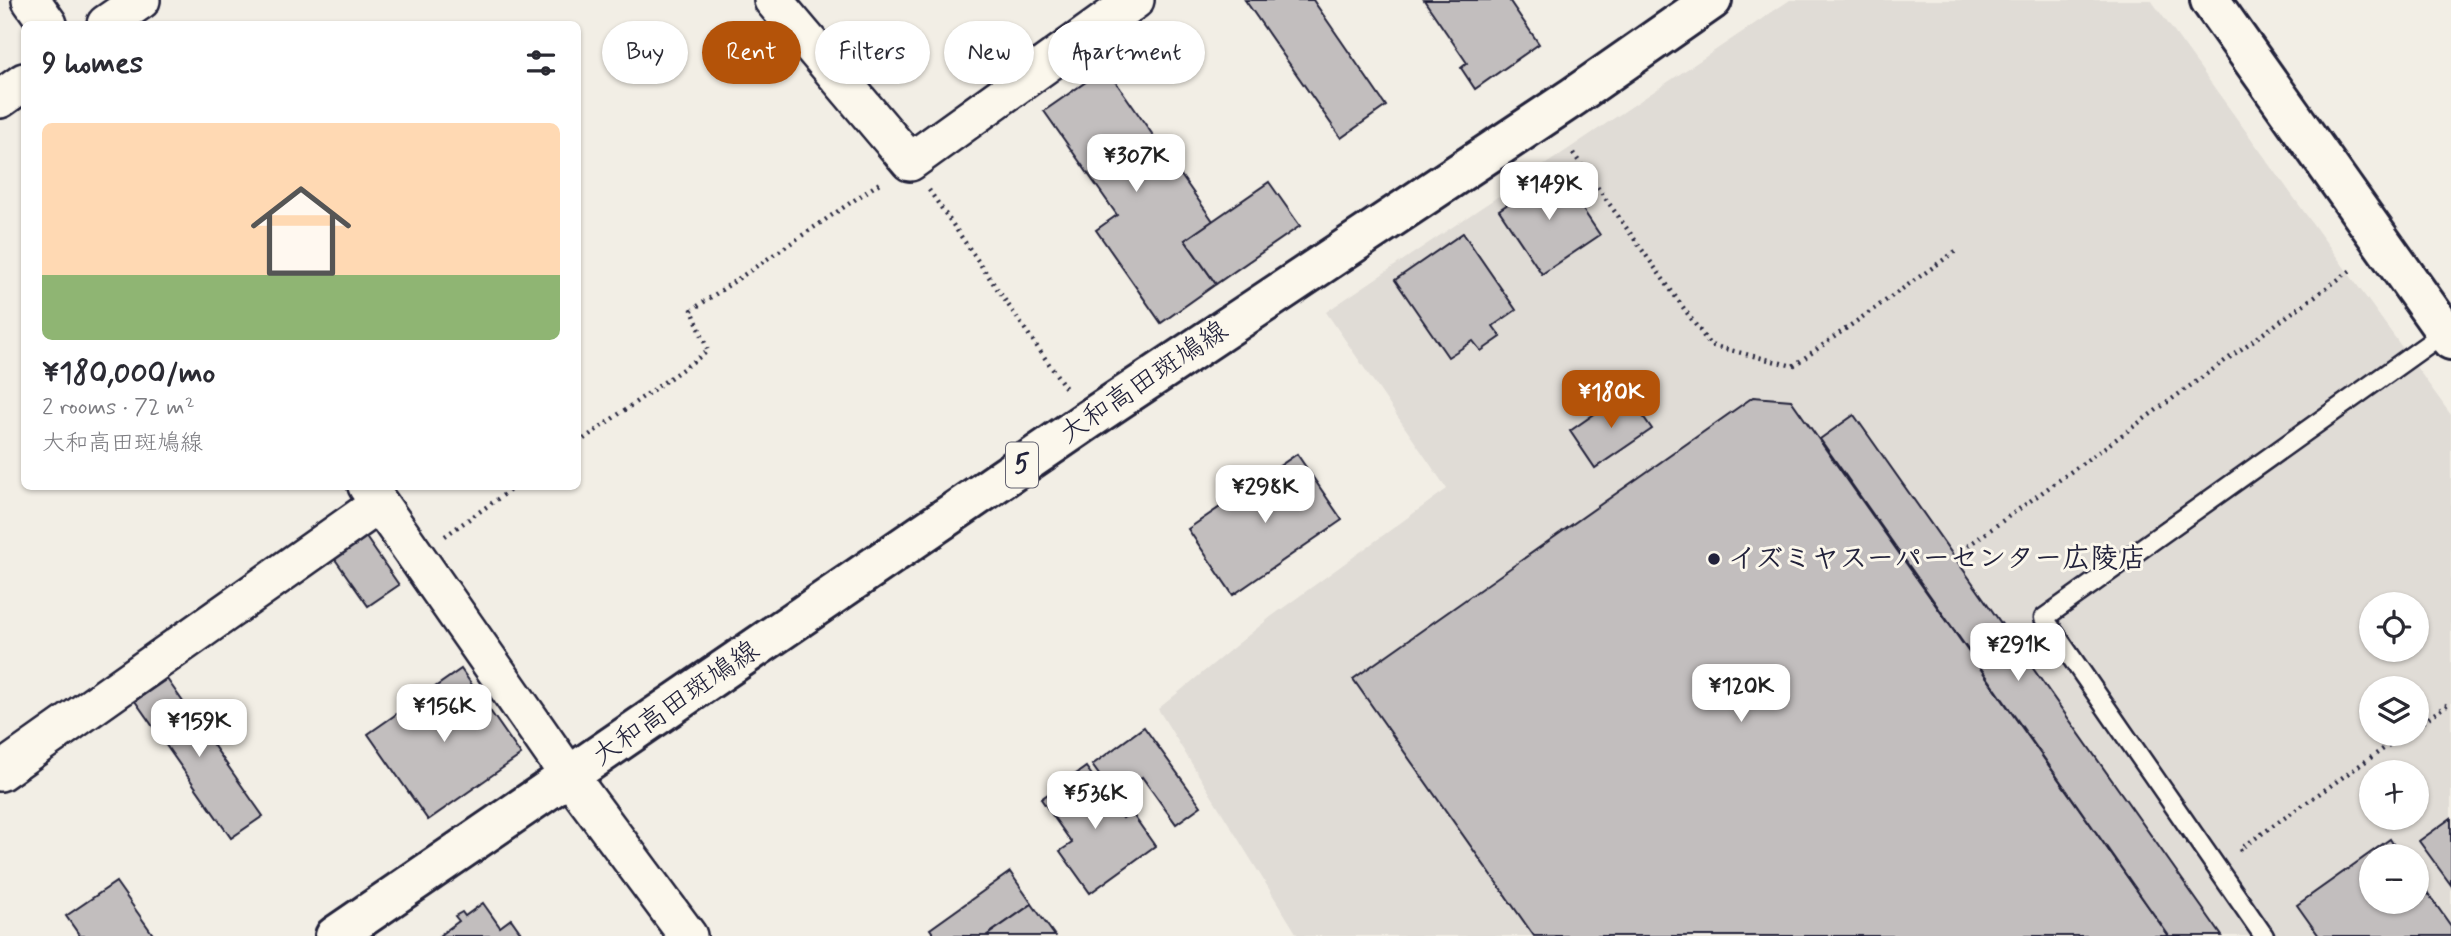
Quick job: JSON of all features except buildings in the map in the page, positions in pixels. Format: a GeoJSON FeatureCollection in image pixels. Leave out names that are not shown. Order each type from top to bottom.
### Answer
{"type":"FeatureCollection","features":[{"type":"Feature","properties":{"kind":"main road","name":"大和高田斑鳩線"},"geometry":{"type":"LineString","coordinates":[[335,936],[1088,419],[1573,97],[1712,0]]}},
{"type":"Feature","properties":{"kind":"main road"},"geometry":{"type":"LineString","coordinates":[[2210,0],[2448,336]]}},
{"type":"Feature","properties":{"kind":"street"},"geometry":{"type":"LineString","coordinates":[[31,0],[46,21]]}},
{"type":"Feature","properties":{"kind":"street"},"geometry":{"type":"LineString","coordinates":[[110,21],[141,0]]}},
{"type":"Feature","properties":{"kind":"street"},"geometry":{"type":"LineString","coordinates":[[773,0],[910,162],[1135,0]]}},
{"type":"Feature","properties":{"kind":"street"},"geometry":{"type":"LineString","coordinates":[[0,99],[21,84]]}},
{"type":"Feature","properties":{"kind":"street"},"geometry":{"type":"LineString","coordinates":[[0,772],[373,495],[570,777],[688,936]]}},
{"type":"Feature","properties":{"kind":"lane"},"geometry":{"type":"LineString","coordinates":[[2264,936],[2044,618],[2448,336]]}},
{"type":"Feature","properties":{"kind":"path"},"geometry":{"type":"LineString","coordinates":[[1573,153],[1710,345],[1793,366],[1956,251]]}},
{"type":"Feature","properties":{"kind":"path"},"geometry":{"type":"LineString","coordinates":[[581,441],[708,351],[692,310],[910,162],[1088,419]]}},
{"type":"Feature","properties":{"kind":"path"},"geometry":{"type":"LineString","coordinates":[[1962,550],[2360,264]]}},
{"type":"Feature","properties":{"kind":"path"},"geometry":{"type":"LineString","coordinates":[[416,557],[510,490]]}},
{"type":"Feature","properties":{"kind":"path"},"geometry":{"type":"LineString","coordinates":[[2429,718],[2451,702]]}},
{"type":"Feature","properties":{"kind":"path"},"geometry":{"type":"LineString","coordinates":[[2246,858],[2240,849],[2387,746]]}},
{"type":"Feature","properties":{"kind":"shaded area"},"geometry":{"type":"Polygon","coordinates":[[[1790,0],[2151,0],[2451,415],[2451,936],[1298,936],[1158,709],[1272,616],[1447,489],[1326,312],[1790,0]]]}},
{"type":"Feature","properties":{"kind":"place","name":"イズミヤスーパーセンター広陵店"},"geometry":{"type":"Point","coordinates":[1714,559]}}]}
